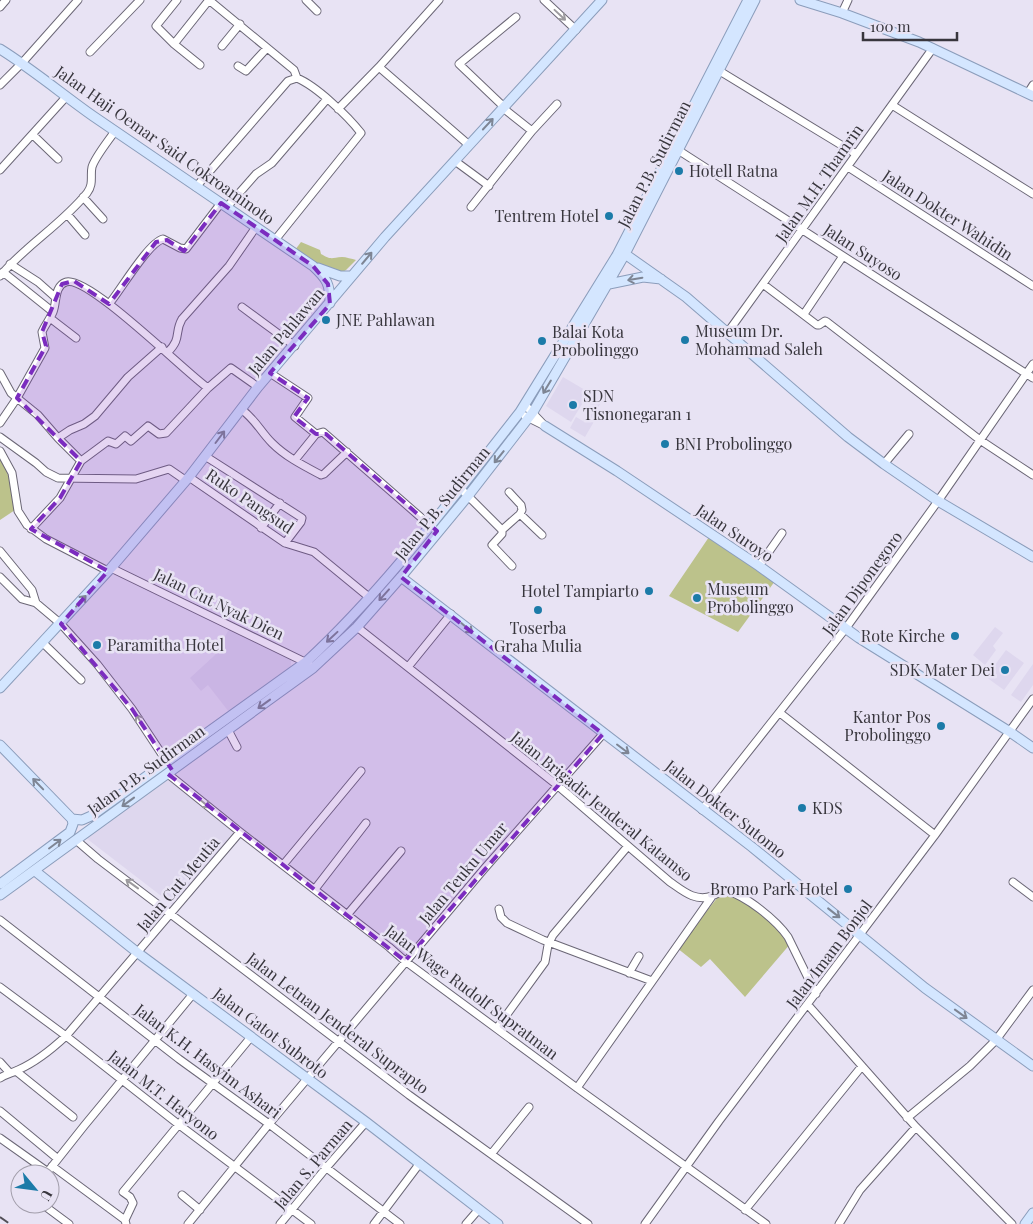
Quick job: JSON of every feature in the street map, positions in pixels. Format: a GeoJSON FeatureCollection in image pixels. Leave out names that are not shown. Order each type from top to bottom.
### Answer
{"type":"FeatureCollection","features":[{"type":"Feature","properties":{"kind":"main road","name":"Jalan Pahlawan"},"geometry":{"type":"LineString","coordinates":[[0,687],[61,624],[110,569],[187,479],[258,387],[295,346],[420,197],[602,0]]}},
{"type":"Feature","properties":{"kind":"main road","name":"Jalan P.B. Sudirman"},"geometry":{"type":"LineString","coordinates":[[0,884],[32,868],[76,840],[168,774],[313,668],[357,627],[400,576],[460,488],[522,409],[609,284],[622,253],[748,0]]}},
{"type":"Feature","properties":{"kind":"main road","name":"Jalan P.B. Sudirman"},"geometry":{"type":"LineString","coordinates":[[0,895],[70,832],[72,819],[82,820],[91,816],[306,662],[336,634],[434,528],[468,496],[531,416],[560,356],[622,253],[678,150],[755,0]]}},
{"type":"Feature","properties":{"kind":"main road"},"geometry":{"type":"LineString","coordinates":[[800,0],[842,13],[932,48],[1031,91]]}},
{"type":"Feature","properties":{"kind":"main road","name":"Jalan Haji Oemar Said Cokroaminoto"},"geometry":{"type":"LineString","coordinates":[[0,49],[196,187],[314,266]]}},
{"type":"Feature","properties":{"kind":"main road"},"geometry":{"type":"LineString","coordinates":[[622,253],[686,297],[848,437],[884,464],[938,501],[1033,557]]}},
{"type":"Feature","properties":{"kind":"main road"},"geometry":{"type":"LineString","coordinates":[[314,266],[340,276],[352,276]]}},
{"type":"Feature","properties":{"kind":"main road"},"geometry":{"type":"LineString","coordinates":[[314,266],[328,284],[330,304]]}},
{"type":"Feature","properties":{"kind":"main road"},"geometry":{"type":"LineString","coordinates":[[609,284],[643,277],[661,278]]}},
{"type":"Feature","properties":{"kind":"main road","name":"Jalan Suroyo"},"geometry":{"type":"LineString","coordinates":[[545,426],[617,471],[759,566],[859,638],[1033,748]]}},
{"type":"Feature","properties":{"kind":"main road","name":"Jalan Dokter Sutomo"},"geometry":{"type":"LineString","coordinates":[[400,576],[861,934],[925,988],[1033,1066]]}},
{"type":"Feature","properties":{"kind":"main road"},"geometry":{"type":"LineString","coordinates":[[0,745],[72,819]]}},
{"type":"Feature","properties":{"kind":"main road","name":"Jalan Gatot Subroto"},"geometry":{"type":"LineString","coordinates":[[32,868],[138,953],[366,1122],[498,1224]]}},
{"type":"Feature","properties":{"kind":"main road"},"geometry":{"type":"LineString","coordinates":[[1027,1223],[1033,1213]]}},
{"type":"Feature","properties":{"kind":"street"},"geometry":{"type":"LineString","coordinates":[[0,8],[6,0]]}},
{"type":"Feature","properties":{"kind":"street"},"geometry":{"type":"LineString","coordinates":[[0,85],[78,0]]}},
{"type":"Feature","properties":{"kind":"street"},"geometry":{"type":"LineString","coordinates":[[90,52],[140,0]]}},
{"type":"Feature","properties":{"kind":"street"},"geometry":{"type":"LineString","coordinates":[[177,0],[156,26],[174,44],[200,64]]}},
{"type":"Feature","properties":{"kind":"street"},"geometry":{"type":"LineString","coordinates":[[174,44],[209,0],[218,3],[294,70],[296,78],[313,87],[358,130],[360,134],[275,240]]}},
{"type":"Feature","properties":{"kind":"street"},"geometry":{"type":"LineString","coordinates":[[306,0],[316,11]]}},
{"type":"Feature","properties":{"kind":"street"},"geometry":{"type":"LineString","coordinates":[[338,109],[379,67],[439,0]]}},
{"type":"Feature","properties":{"kind":"street"},"geometry":{"type":"LineString","coordinates":[[544,0],[576,30]]}},
{"type":"Feature","properties":{"kind":"street"},"geometry":{"type":"LineString","coordinates":[[842,13],[848,0]]}},
{"type":"Feature","properties":{"kind":"street"},"geometry":{"type":"LineString","coordinates":[[516,17],[459,64],[503,108],[532,131]]}},
{"type":"Feature","properties":{"kind":"street"},"geometry":{"type":"LineString","coordinates":[[222,46],[240,24]]}},
{"type":"Feature","properties":{"kind":"street"},"geometry":{"type":"LineString","coordinates":[[238,66],[246,71],[267,48]]}},
{"type":"Feature","properties":{"kind":"street","name":"Jalan M.H. Thamrin"},"geometry":{"type":"LineString","coordinates":[[728,332],[932,48]]}},
{"type":"Feature","properties":{"kind":"street"},"geometry":{"type":"LineString","coordinates":[[379,67],[469,145]]}},
{"type":"Feature","properties":{"kind":"street"},"geometry":{"type":"LineString","coordinates":[[718,70],[856,154]]}},
{"type":"Feature","properties":{"kind":"street"},"geometry":{"type":"LineString","coordinates":[[196,187],[276,94],[288,81],[296,78]]}},
{"type":"Feature","properties":{"kind":"street"},"geometry":{"type":"LineString","coordinates":[[0,170],[66,97]]}},
{"type":"Feature","properties":{"kind":"street"},"geometry":{"type":"LineString","coordinates":[[110,304],[140,261],[156,242],[163,239],[186,249],[224,205],[256,174],[272,163],[327,99]]}},
{"type":"Feature","properties":{"kind":"street"},"geometry":{"type":"LineString","coordinates":[[471,207],[532,131],[557,104]]}},
{"type":"Feature","properties":{"kind":"street"},"geometry":{"type":"LineString","coordinates":[[892,104],[1033,194]]}},
{"type":"Feature","properties":{"kind":"street"},"geometry":{"type":"LineString","coordinates":[[76,338],[52,315],[1,274],[10,264],[47,234],[83,197],[92,183],[93,164],[115,131]]}},
{"type":"Feature","properties":{"kind":"street"},"geometry":{"type":"LineString","coordinates":[[33,135],[58,159]]}},
{"type":"Feature","properties":{"kind":"street","name":"Jalan Suyoso"},"geometry":{"type":"LineString","coordinates":[[678,150],[1030,375]]}},
{"type":"Feature","properties":{"kind":"street"},"geometry":{"type":"LineString","coordinates":[[455,160],[489,186]]}},
{"type":"Feature","properties":{"kind":"street","name":"Jalan Dokter Wahidin"},"geometry":{"type":"LineString","coordinates":[[848,167],[1033,286]]}},
{"type":"Feature","properties":{"kind":"street"},"geometry":{"type":"LineString","coordinates":[[83,197],[103,219]]}},
{"type":"Feature","properties":{"kind":"street"},"geometry":{"type":"LineString","coordinates":[[67,214],[85,235]]}},
{"type":"Feature","properties":{"kind":"street"},"geometry":{"type":"LineString","coordinates":[[58,438],[95,416],[128,378],[176,342],[182,319],[229,266],[256,227]]}},
{"type":"Feature","properties":{"kind":"street"},"geometry":{"type":"LineString","coordinates":[[804,314],[844,256]]}},
{"type":"Feature","properties":{"kind":"street"},"geometry":{"type":"LineString","coordinates":[[10,264],[38,282],[56,298]]}},
{"type":"Feature","properties":{"kind":"street"},"geometry":{"type":"LineString","coordinates":[[0,423],[17,398],[45,348],[42,332],[52,315],[56,294],[65,282],[74,281],[110,304],[208,388]]}},
{"type":"Feature","properties":{"kind":"street"},"geometry":{"type":"LineString","coordinates":[[763,284],[818,325],[823,321],[827,322],[980,440],[1033,475]]}},
{"type":"Feature","properties":{"kind":"street"},"geometry":{"type":"LineString","coordinates":[[242,307],[295,346]]}},
{"type":"Feature","properties":{"kind":"street","name":"Jalan Diponegoro"},"geometry":{"type":"LineString","coordinates":[[702,810],[846,628],[980,440],[1030,375],[1033,364]]}},
{"type":"Feature","properties":{"kind":"street"},"geometry":{"type":"LineString","coordinates":[[0,451],[13,476],[20,515],[24,522],[32,529],[58,501],[81,461],[108,441],[116,444],[125,436],[131,441],[148,426],[159,434],[166,433],[208,388],[231,368],[258,387]]}},
{"type":"Feature","properties":{"kind":"street"},"geometry":{"type":"LineString","coordinates":[[0,373],[10,393],[38,415],[81,461]]}},
{"type":"Feature","properties":{"kind":"street"},"geometry":{"type":"LineString","coordinates":[[270,373],[308,398],[295,417],[316,434]]}},
{"type":"Feature","properties":{"kind":"street"},"geometry":{"type":"LineString","coordinates":[[241,409],[257,423],[264,435],[273,444],[295,460],[323,475],[347,452]]}},
{"type":"Feature","properties":{"kind":"street","name":"Jalan Suroyo"},"geometry":{"type":"LineString","coordinates":[[522,409],[545,426]]}},
{"type":"Feature","properties":{"kind":"street"},"geometry":{"type":"LineString","coordinates":[[295,460],[316,434],[323,432],[434,528]]}},
{"type":"Feature","properties":{"kind":"street"},"geometry":{"type":"LineString","coordinates":[[884,464],[910,434]]}},
{"type":"Feature","properties":{"kind":"street"},"geometry":{"type":"LineString","coordinates":[[0,437],[52,476],[58,478],[72,477]]}},
{"type":"Feature","properties":{"kind":"street"},"geometry":{"type":"LineString","coordinates":[[205,456],[299,515],[302,520],[284,543]]}},
{"type":"Feature","properties":{"kind":"street","name":"Ruko Pangsud"},"geometry":{"type":"LineString","coordinates":[[72,477],[82,479],[136,480],[169,469],[284,543],[314,552],[370,598]]}},
{"type":"Feature","properties":{"kind":"street"},"geometry":{"type":"LineString","coordinates":[[460,488],[502,530]]}},
{"type":"Feature","properties":{"kind":"street"},"geometry":{"type":"LineString","coordinates":[[509,492],[521,505],[522,510],[502,530],[502,534],[492,545],[512,566]]}},
{"type":"Feature","properties":{"kind":"street"},"geometry":{"type":"LineString","coordinates":[[261,528],[280,503]]}},
{"type":"Feature","properties":{"kind":"street"},"geometry":{"type":"LineString","coordinates":[[520,514],[542,536]]}},
{"type":"Feature","properties":{"kind":"street","name":"Jalan Cut Nyak Dien"},"geometry":{"type":"LineString","coordinates":[[32,529],[54,543],[306,662],[313,668]]}},
{"type":"Feature","properties":{"kind":"street"},"geometry":{"type":"LineString","coordinates":[[759,566],[782,533]]}},
{"type":"Feature","properties":{"kind":"street"},"geometry":{"type":"LineString","coordinates":[[0,551],[32,590],[36,603]]}},
{"type":"Feature","properties":{"kind":"street"},"geometry":{"type":"LineString","coordinates":[[0,577],[22,599],[36,603],[61,624],[97,664],[132,710],[167,762]]}},
{"type":"Feature","properties":{"kind":"street"},"geometry":{"type":"LineString","coordinates":[[408,668],[451,614]]}},
{"type":"Feature","properties":{"kind":"street","name":"Jalan Brigadir Jenderal Katamso"},"geometry":{"type":"LineString","coordinates":[[357,627],[556,785],[687,894],[710,899],[724,891],[739,896],[756,907],[784,931],[816,994]]}},
{"type":"Feature","properties":{"kind":"street"},"geometry":{"type":"LineString","coordinates":[[43,643],[82,680]]}},
{"type":"Feature","properties":{"kind":"street","name":"Jalan Imam Bonjol"},"geometry":{"type":"LineString","coordinates":[[645,1224],[719,1121],[936,836],[1033,699]]}},
{"type":"Feature","properties":{"kind":"street"},"geometry":{"type":"LineString","coordinates":[[780,713],[936,836]]}},
{"type":"Feature","properties":{"kind":"street"},"geometry":{"type":"LineString","coordinates":[[228,730],[237,747]]}},
{"type":"Feature","properties":{"kind":"street","name":"Jalan Teuku Umar"},"geometry":{"type":"LineString","coordinates":[[188,1224],[338,1042],[556,785],[603,734]]}},
{"type":"Feature","properties":{"kind":"street"},"geometry":{"type":"LineString","coordinates":[[283,865],[361,771]]}},
{"type":"Feature","properties":{"kind":"street","name":"Jalan Wage Rudolf Supratman"},"geometry":{"type":"LineString","coordinates":[[168,774],[406,962],[766,1224]]}},
{"type":"Feature","properties":{"kind":"street"},"geometry":{"type":"LineString","coordinates":[[314,889],[366,824]]}},
{"type":"Feature","properties":{"kind":"street","name":"Jalan Cut Meutia"},"geometry":{"type":"LineString","coordinates":[[0,1078],[47,1054],[66,1036],[240,832]]}},
{"type":"Feature","properties":{"kind":"street","name":"Jalan Letnan Jenderal Suprapto"},"geometry":{"type":"LineString","coordinates":[[76,840],[98,859],[338,1042],[588,1224]]}},
{"type":"Feature","properties":{"kind":"street"},"geometry":{"type":"LineString","coordinates":[[496,1028],[546,962],[548,945],[571,913],[628,846]]}},
{"type":"Feature","properties":{"kind":"street"},"geometry":{"type":"LineString","coordinates":[[346,914],[401,851]]}},
{"type":"Feature","properties":{"kind":"street"},"geometry":{"type":"LineString","coordinates":[[1013,882],[1033,897]]}},
{"type":"Feature","properties":{"kind":"street"},"geometry":{"type":"LineString","coordinates":[[577,1088],[710,899]]}},
{"type":"Feature","properties":{"kind":"street"},"geometry":{"type":"LineString","coordinates":[[499,909],[501,917],[507,923],[548,945],[629,973],[650,983]]}},
{"type":"Feature","properties":{"kind":"street","name":"Jalan K.H. Hasyim Ashari"},"geometry":{"type":"LineString","coordinates":[[0,920],[212,1084],[269,1124],[400,1224]]}},
{"type":"Feature","properties":{"kind":"street"},"geometry":{"type":"LineString","coordinates":[[629,973],[639,956]]}},
{"type":"Feature","properties":{"kind":"street","name":"Jalan M.T. Haryono"},"geometry":{"type":"LineString","coordinates":[[1,990],[66,1036],[178,1124],[311,1224]]}},
{"type":"Feature","properties":{"kind":"street"},"geometry":{"type":"LineString","coordinates":[[907,1118],[970,1066],[996,1040],[1033,990]]}},
{"type":"Feature","properties":{"kind":"street"},"geometry":{"type":"LineString","coordinates":[[54,1164],[193,994]]}},
{"type":"Feature","properties":{"kind":"street"},"geometry":{"type":"LineString","coordinates":[[808,1005],[907,1118],[1012,1224]]}},
{"type":"Feature","properties":{"kind":"street"},"geometry":{"type":"LineString","coordinates":[[60,1178],[125,1222],[133,1203],[130,1197],[123,1192],[251,1037]]}},
{"type":"Feature","properties":{"kind":"street"},"geometry":{"type":"LineString","coordinates":[[0,1062],[73,1117]]}},
{"type":"Feature","properties":{"kind":"street"},"geometry":{"type":"LineString","coordinates":[[745,1210],[862,1066]]}},
{"type":"Feature","properties":{"kind":"street"},"geometry":{"type":"LineString","coordinates":[[492,1153],[529,1107]]}},
{"type":"Feature","properties":{"kind":"street"},"geometry":{"type":"LineString","coordinates":[[0,1111],[58,1159]]}},
{"type":"Feature","properties":{"kind":"street","name":"Jalan S. Parman"},"geometry":{"type":"LineString","coordinates":[[280,1224],[366,1122]]}},
{"type":"Feature","properties":{"kind":"street"},"geometry":{"type":"LineString","coordinates":[[839,1224],[858,1193],[916,1127]]}},
{"type":"Feature","properties":{"kind":"street"},"geometry":{"type":"LineString","coordinates":[[0,1138],[39,1164]]}},
{"type":"Feature","properties":{"kind":"street"},"geometry":{"type":"LineString","coordinates":[[374,1224],[420,1163]]}},
{"type":"Feature","properties":{"kind":"street"},"geometry":{"type":"LineString","coordinates":[[182,1195],[200,1210]]}},
{"type":"Feature","properties":{"kind":"street"},"geometry":{"type":"LineString","coordinates":[[466,1224],[479,1209]]}},
{"type":"Feature","properties":{"kind":"street"},"geometry":{"type":"LineString","coordinates":[[56,1214],[70,1224]]}},
{"type":"Feature","properties":{"kind":"highlighted area"},"geometry":{"type":"Polygon","coordinates":[[[221,203],[313,266],[328,284],[330,304],[270,373],[308,398],[294,417],[316,434],[326,434],[437,531],[401,577],[603,734],[405,961],[168,774],[172,770],[132,709],[61,624],[108,571],[31,529],[60,498],[81,461],[17,398],[46,346],[42,332],[62,284],[74,281],[109,304],[156,242],[167,240],[184,251],[221,203]]]}},
{"type":"Feature","properties":{"kind":"shaded area"},"geometry":{"type":"Polygon","coordinates":[[[563,377],[602,400],[598,408],[584,401],[571,422],[546,406],[563,377]]]}},
{"type":"Feature","properties":{"kind":"shaded area","name":"SDN Tisnonegaran 1"},"geometry":{"type":"Polygon","coordinates":[[[591,409],[599,413],[585,437],[570,428],[576,417],[583,421],[591,409]]]}},
{"type":"Feature","properties":{"kind":"shaded area","name":"SDK Mater Dei"},"geometry":{"type":"Polygon","coordinates":[[[995,627],[1003,633],[993,646],[996,650],[985,665],[973,655],[995,627]]]}},
{"type":"Feature","properties":{"kind":"shaded area"},"geometry":{"type":"Polygon","coordinates":[[[229,629],[291,657],[291,667],[229,712],[208,685],[201,691],[190,678],[215,655],[229,629]]]}},
{"type":"Feature","properties":{"kind":"shaded area","name":"SDK Mater Dei"},"geometry":{"type":"Polygon","coordinates":[[[1006,650],[1024,663],[1004,690],[986,677],[1006,650]]]}},
{"type":"Feature","properties":{"kind":"shaded area","name":"SDK Mater Dei"},"geometry":{"type":"Polygon","coordinates":[[[1033,664],[1033,685],[1021,702],[1011,695],[1033,664]]]}},
{"type":"Feature","properties":{"kind":"shaded area"},"geometry":{"type":"Polygon","coordinates":[[[168,779],[234,833],[173,905],[86,838],[168,779]]]}},
{"type":"Feature","properties":{"kind":"green space"},"geometry":{"type":"Polygon","coordinates":[[[301,242],[320,250],[321,254],[327,257],[344,257],[356,260],[341,273],[315,264],[295,250],[301,242]]]}},
{"type":"Feature","properties":{"kind":"green space"},"geometry":{"type":"Polygon","coordinates":[[[0,458],[10,483],[15,510],[0,520],[0,458]]]}},
{"type":"Feature","properties":{"kind":"green space"},"geometry":{"type":"Polygon","coordinates":[[[709,537],[775,581],[738,632],[669,596],[709,537]]]}},
{"type":"Feature","properties":{"kind":"green space"},"geometry":{"type":"Polygon","coordinates":[[[722,892],[744,900],[753,906],[791,943],[745,997],[710,959],[701,967],[677,948],[722,892]]]}},
{"type":"Feature","properties":{"kind":"railway"},"geometry":{"type":"LineString","coordinates":[[0,1217],[10,1224]]}},
{"type":"Feature","properties":{"kind":"place","name":"Hotell Ratna"},"geometry":{"type":"Point","coordinates":[679,171]}},
{"type":"Feature","properties":{"kind":"place","name":"Tentrem Hotel"},"geometry":{"type":"Point","coordinates":[609,216]}},
{"type":"Feature","properties":{"kind":"place","name":"JNE Pahlawan"},"geometry":{"type":"Point","coordinates":[326,320]}},
{"type":"Feature","properties":{"kind":"place","name":"Museum Dr. Mohammad Saleh"},"geometry":{"type":"Point","coordinates":[685,340]}},
{"type":"Feature","properties":{"kind":"place","name":"Balai Kota Probolinggo"},"geometry":{"type":"Point","coordinates":[542,341]}},
{"type":"Feature","properties":{"kind":"place","name":"SDN Tisnonegaran 1"},"geometry":{"type":"Point","coordinates":[573,405]}},
{"type":"Feature","properties":{"kind":"place","name":"BNI Probolinggo"},"geometry":{"type":"Point","coordinates":[665,444]}},
{"type":"Feature","properties":{"kind":"place","name":"Hotel Tampiarto"},"geometry":{"type":"Point","coordinates":[649,591]}},
{"type":"Feature","properties":{"kind":"place","name":"Museum Probolinggo"},"geometry":{"type":"Point","coordinates":[697,598]}},
{"type":"Feature","properties":{"kind":"place","name":"Toserba Graha Mulia"},"geometry":{"type":"Point","coordinates":[538,610]}},
{"type":"Feature","properties":{"kind":"place","name":"Rote Kirche"},"geometry":{"type":"Point","coordinates":[955,636]}},
{"type":"Feature","properties":{"kind":"place","name":"Paramitha Hotel"},"geometry":{"type":"Point","coordinates":[97,645]}},
{"type":"Feature","properties":{"kind":"place","name":"SDK Mater Dei"},"geometry":{"type":"Point","coordinates":[1005,670]}},
{"type":"Feature","properties":{"kind":"place","name":"Kantor Pos Probolinggo"},"geometry":{"type":"Point","coordinates":[941,726]}},
{"type":"Feature","properties":{"kind":"place","name":"KDS"},"geometry":{"type":"Point","coordinates":[802,808]}},
{"type":"Feature","properties":{"kind":"place","name":"Bromo Park Hotel"},"geometry":{"type":"Point","coordinates":[848,889]}}]}
